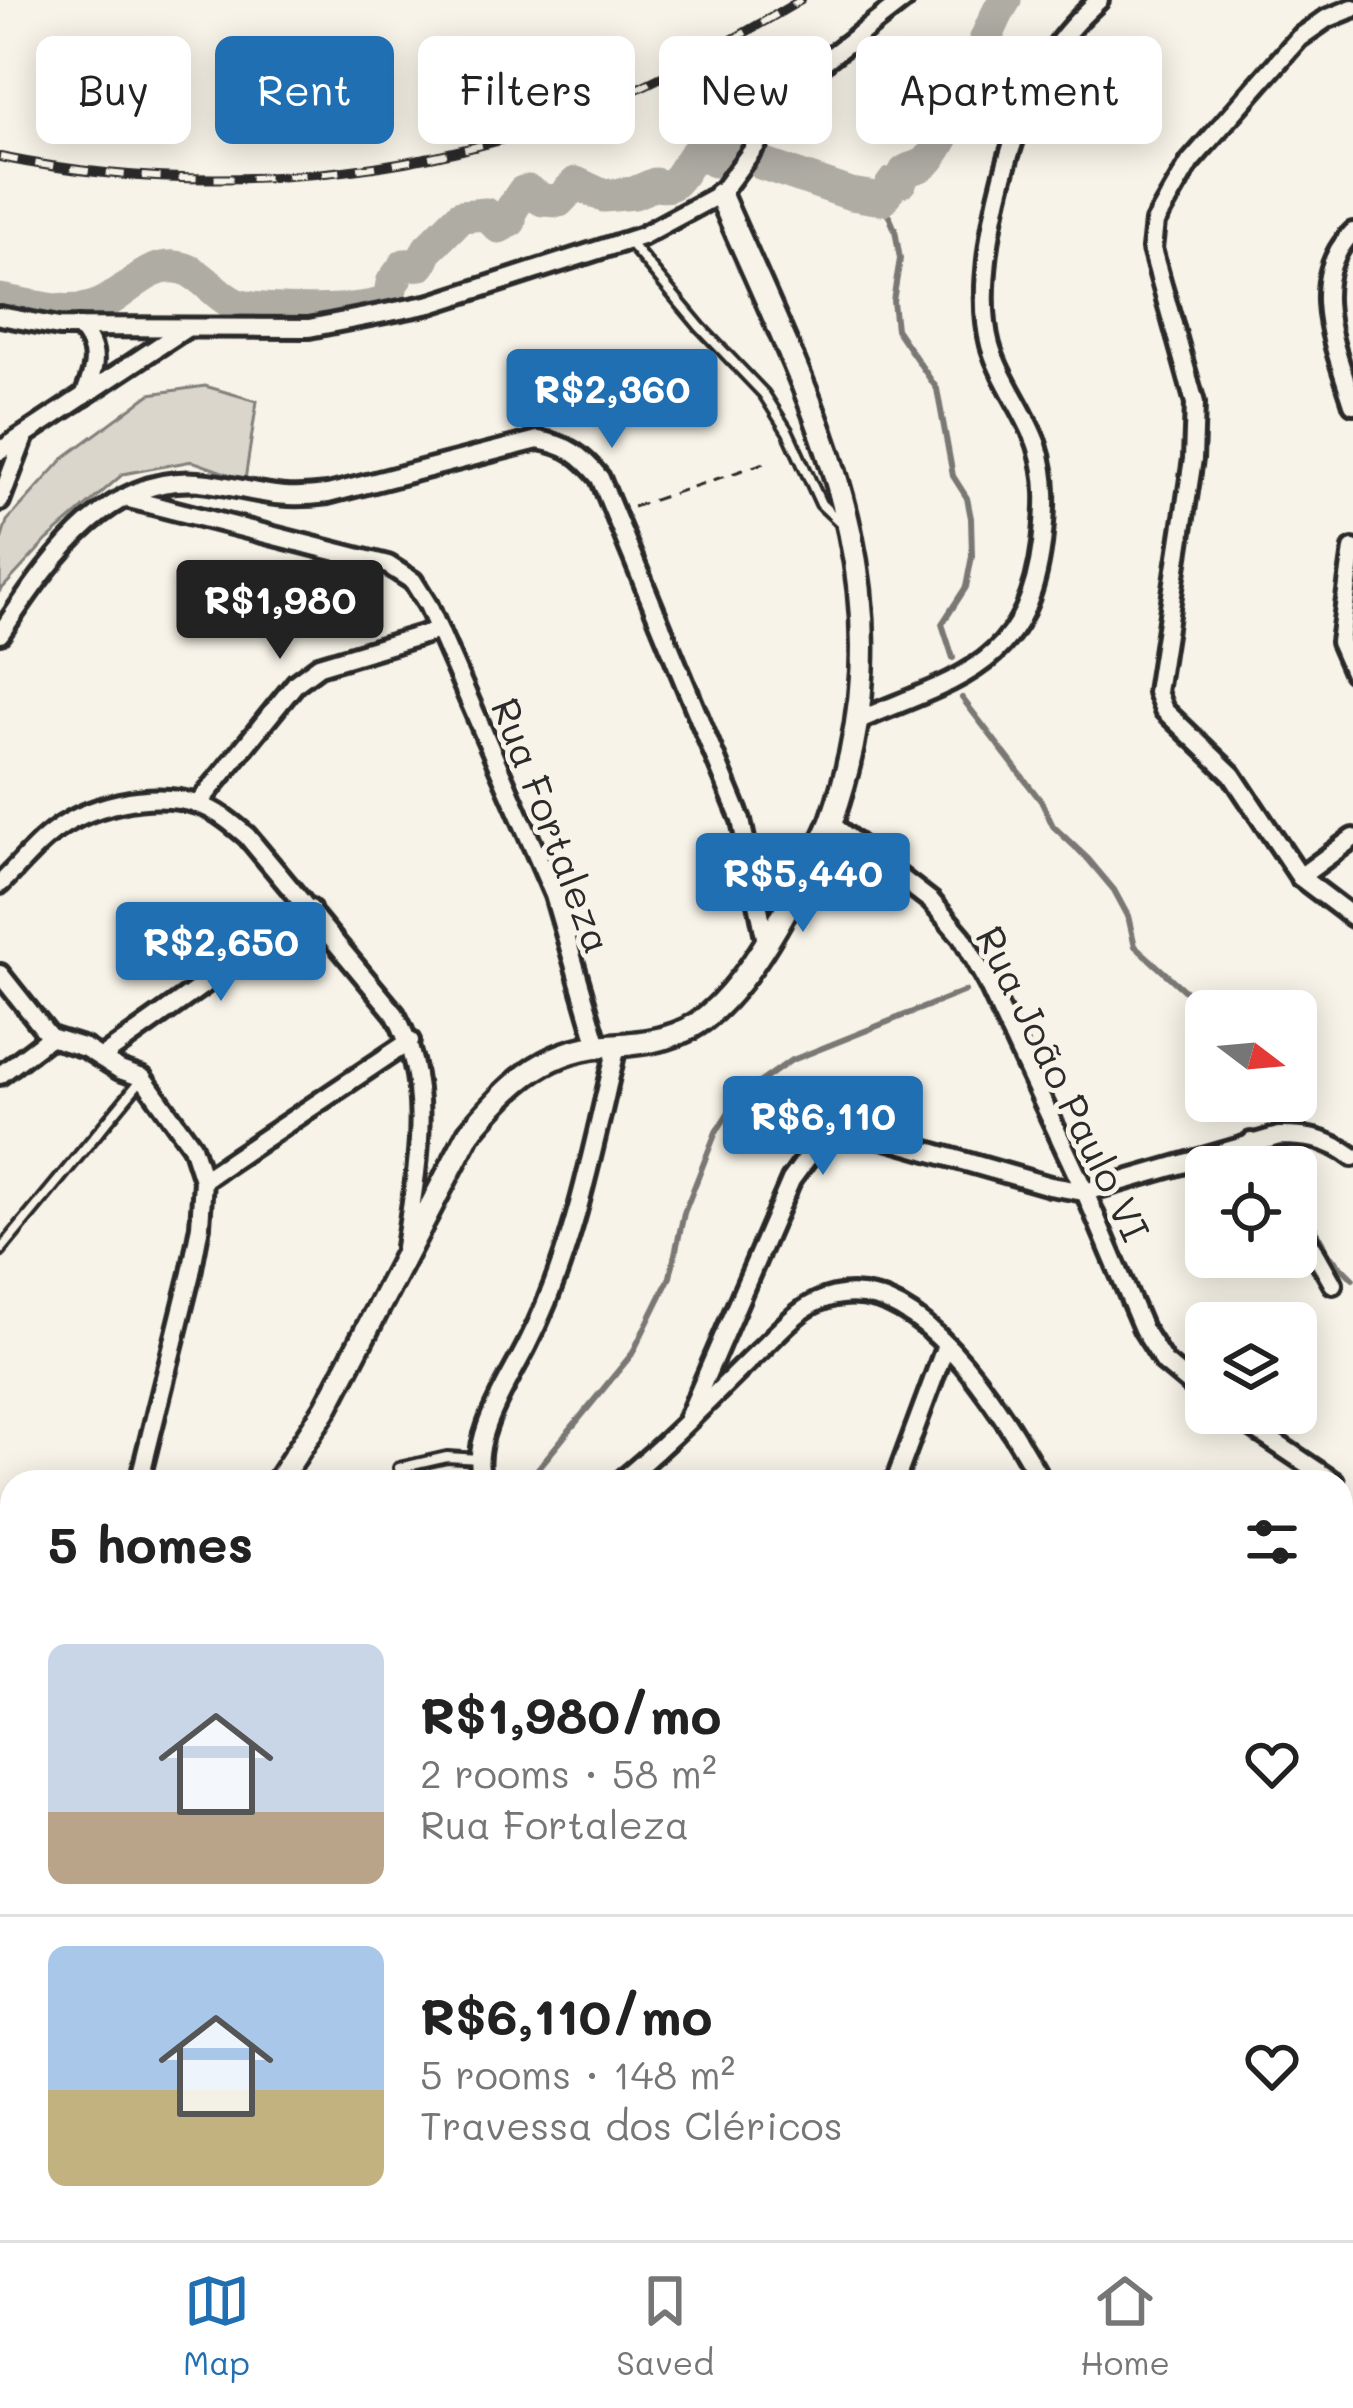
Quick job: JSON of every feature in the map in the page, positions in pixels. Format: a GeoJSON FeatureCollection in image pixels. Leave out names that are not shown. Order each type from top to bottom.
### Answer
{"type":"FeatureCollection","features":[{"type":"Feature","properties":{"kind":"street"},"geometry":{"type":"LineString","coordinates":[[0,316],[79,327],[310,328],[381,316],[628,241],[691,213],[720,194],[810,76],[904,0]]}},
{"type":"Feature","properties":{"kind":"street"},"geometry":{"type":"LineString","coordinates":[[859,720],[980,667],[1006,644],[1026,612],[1038,573],[1044,527],[1044,469],[991,347],[984,304],[987,267],[1002,178],[1028,99],[1060,40],[1099,0]]}},
{"type":"Feature","properties":{"kind":"street"},"geometry":{"type":"LineString","coordinates":[[1353,8],[1325,19],[1299,38],[1190,162],[1155,222],[1152,249],[1195,403],[1193,459],[1157,692],[1164,710],[1232,776],[1300,877],[1353,917]]}},
{"type":"Feature","properties":{"kind":"street"},"geometry":{"type":"LineString","coordinates":[[286,1470],[326,1408],[469,1132],[495,1101],[519,1078],[550,1059],[665,1038],[696,1025],[722,1002],[766,942],[830,824],[859,720],[862,590],[853,532],[807,395],[720,194]]}},
{"type":"Feature","properties":{"kind":"street"},"geometry":{"type":"LineString","coordinates":[[1353,232],[1331,265],[1326,298],[1329,328],[1353,404]]}},
{"type":"Feature","properties":{"kind":"street"},"geometry":{"type":"LineString","coordinates":[[79,327],[91,339],[95,352],[84,396]]}},
{"type":"Feature","properties":{"kind":"street"},"geometry":{"type":"LineString","coordinates":[[0,451],[186,328]]}},
{"type":"Feature","properties":{"kind":"street"},"geometry":{"type":"LineString","coordinates":[[0,501],[25,434]]}},
{"type":"Feature","properties":{"kind":"street"},"geometry":{"type":"LineString","coordinates":[[0,634],[52,559],[93,518],[124,497],[158,485],[186,481],[270,497],[328,494],[538,440],[558,443],[580,453],[600,478],[741,820],[766,942]]}},
{"type":"Feature","properties":{"kind":"street","name":"Rua Fortaleza"},"geometry":{"type":"LineString","coordinates":[[124,497],[388,565],[413,581],[439,630],[554,895],[608,1046]]}},
{"type":"Feature","properties":{"kind":"street"},"geometry":{"type":"LineString","coordinates":[[1353,549],[1346,641],[1353,672]]}},
{"type":"Feature","properties":{"kind":"street"},"geometry":{"type":"LineString","coordinates":[[198,804],[272,709],[319,666],[439,630]]}},
{"type":"Feature","properties":{"kind":"street"},"geometry":{"type":"LineString","coordinates":[[0,884],[50,835],[86,814],[124,802],[198,804],[248,836],[395,1014],[410,1041],[420,1097],[420,1149],[404,1254]]}},
{"type":"Feature","properties":{"kind":"street","name":"Rua João Paulo VI"},"geometry":{"type":"LineString","coordinates":[[830,824],[932,901],[962,937],[1085,1192],[1143,1329],[1164,1362],[1185,1379]]}},
{"type":"Feature","properties":{"kind":"street"},"geometry":{"type":"LineString","coordinates":[[1300,877],[1353,838]]}},
{"type":"Feature","properties":{"kind":"street"},"geometry":{"type":"LineString","coordinates":[[102,1057],[310,909]]}},
{"type":"Feature","properties":{"kind":"street"},"geometry":{"type":"LineString","coordinates":[[0,974],[50,1037],[142,1078],[192,1146],[203,1180],[191,1273],[142,1470]]}},
{"type":"Feature","properties":{"kind":"street"},"geometry":{"type":"LineString","coordinates":[[0,1075],[50,1037]]}},
{"type":"Feature","properties":{"kind":"street"},"geometry":{"type":"LineString","coordinates":[[203,1180],[410,1041]]}},
{"type":"Feature","properties":{"kind":"street"},"geometry":{"type":"LineString","coordinates":[[480,1470],[479,1459],[501,1396],[552,1288],[575,1216],[608,1046]]}},
{"type":"Feature","properties":{"kind":"street"},"geometry":{"type":"LineString","coordinates":[[688,1418],[791,1180],[824,1136],[847,1131],[879,1137],[1085,1192],[1251,1142],[1307,1136],[1337,1145],[1353,1157]]}},
{"type":"Feature","properties":{"kind":"street"},"geometry":{"type":"LineString","coordinates":[[1251,1142],[1253,1146]]}},
{"type":"Feature","properties":{"kind":"street"},"geometry":{"type":"LineString","coordinates":[[1317,1255],[1334,1284]]}},
{"type":"Feature","properties":{"kind":"street"},"geometry":{"type":"LineString","coordinates":[[635,1470],[802,1311],[845,1293],[874,1297],[906,1310],[946,1346],[998,1405],[1035,1470]]}},
{"type":"Feature","properties":{"kind":"street"},"geometry":{"type":"LineString","coordinates":[[900,1470],[946,1346]]}},
{"type":"Feature","properties":{"kind":"street"},"geometry":{"type":"LineString","coordinates":[[1262,1434],[1316,1470]]}},
{"type":"Feature","properties":{"kind":"lane"},"geometry":{"type":"LineString","coordinates":[[628,241],[764,394],[788,432],[821,504],[853,532]]}},
{"type":"Feature","properties":{"kind":"lane"},"geometry":{"type":"LineString","coordinates":[[0,1251],[142,1078]]}},
{"type":"Feature","properties":{"kind":"lane"},"geometry":{"type":"LineString","coordinates":[[399,1468],[447,1457],[479,1459]]}},
{"type":"Feature","properties":{"kind":"path"},"geometry":{"type":"LineString","coordinates":[[614,514],[770,461]]}},
{"type":"Feature","properties":{"kind":"shaded area"},"geometry":{"type":"Polygon","coordinates":[[[205,386],[257,401],[245,480],[192,461],[123,474],[47,540],[0,591],[0,544],[7,521],[66,456],[150,394],[205,386]]]}},
{"type":"Feature","properties":{"kind":"waterway"},"geometry":{"type":"LineString","coordinates":[[763,164],[851,194],[882,199],[905,172],[932,156],[1005,0]]}},
{"type":"Feature","properties":{"kind":"waterway"},"geometry":{"type":"LineString","coordinates":[[0,300],[50,309],[88,309],[149,273],[170,267],[189,271],[228,300],[248,307],[314,311],[378,305],[389,300],[392,283],[405,265],[421,264],[428,249],[461,216],[486,214],[499,227],[510,221],[523,192],[559,201],[576,183],[604,196],[634,193],[675,182],[697,152],[714,161],[729,149],[735,151]]}},
{"type":"Feature","properties":{"kind":"waterway"},"geometry":{"type":"LineString","coordinates":[[882,199],[900,259],[893,301],[896,329],[937,389],[953,476],[967,498],[971,518],[972,556],[966,587],[942,624],[953,658]]}},
{"type":"Feature","properties":{"kind":"waterway"},"geometry":{"type":"LineString","coordinates":[[962,698],[1041,801],[1053,826],[1114,890],[1128,916],[1135,946],[1185,991]]}},
{"type":"Feature","properties":{"kind":"waterway"},"geometry":{"type":"LineString","coordinates":[[537,1470],[632,1354],[670,1277],[684,1213],[716,1132],[738,1098],[790,1061],[965,991]]}},
{"type":"Feature","properties":{"kind":"waterway"},"geometry":{"type":"LineString","coordinates":[[1317,1231],[1329,1255],[1353,1279]]}},
{"type":"Feature","properties":{"kind":"railway"},"geometry":{"type":"LineString","coordinates":[[0,157],[69,169],[210,179],[281,177],[421,159],[490,143],[589,110],[682,67],[801,0]]}}]}
